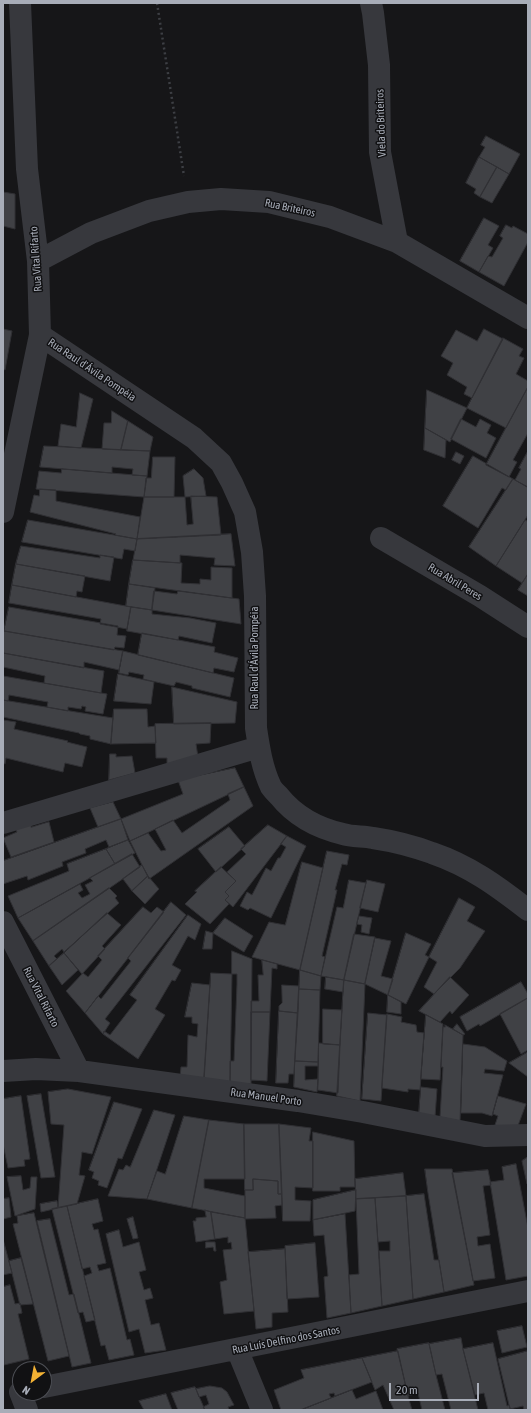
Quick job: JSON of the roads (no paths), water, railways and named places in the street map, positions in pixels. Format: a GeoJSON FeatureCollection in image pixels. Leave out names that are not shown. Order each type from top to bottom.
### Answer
{"type":"FeatureCollection","features":[{"type":"Feature","properties":{"kind":"street","name":"Rua Vital Rifarto"},"geometry":{"type":"LineString","coordinates":[[3,512],[40,335],[38,261],[27,169],[20,3]]}},
{"type":"Feature","properties":{"kind":"street","name":"Viela do Briteiros"},"geometry":{"type":"LineString","coordinates":[[371,3],[374,13],[379,65],[380,152],[397,242]]}},
{"type":"Feature","properties":{"kind":"street","name":"Rua Briteiros"},"geometry":{"type":"LineString","coordinates":[[38,261],[91,233],[149,211],[188,202],[221,199],[269,202],[330,217],[397,242],[528,318]]}},
{"type":"Feature","properties":{"kind":"street","name":"Rua Raul d'Ávila Pompéia"},"geometry":{"type":"LineString","coordinates":[[40,335],[194,438],[221,463],[232,483],[245,512],[252,552],[255,596],[256,728],[259,747],[262,764],[272,788],[287,806],[304,820],[321,827],[343,834],[372,838],[408,846],[433,853],[468,868],[528,910]]}},
{"type":"Feature","properties":{"kind":"street","name":"Rua Abril Peres"},"geometry":{"type":"LineString","coordinates":[[381,538],[480,596],[528,627]]}},
{"type":"Feature","properties":{"kind":"street"},"geometry":{"type":"LineString","coordinates":[[3,823],[259,747]]}},
{"type":"Feature","properties":{"kind":"street","name":"Rua Vital Rifarto"},"geometry":{"type":"LineString","coordinates":[[3,922],[79,1072]]}},
{"type":"Feature","properties":{"kind":"street","name":"Rua Manuel Porto"},"geometry":{"type":"LineString","coordinates":[[3,1071],[36,1069],[79,1072],[298,1101],[485,1136],[528,1135]]}},
{"type":"Feature","properties":{"kind":"street","name":"Rua Luís Delfino dos Santos"},"geometry":{"type":"LineString","coordinates":[[52,1386],[528,1292]]}},
{"type":"Feature","properties":{"kind":"street"},"geometry":{"type":"LineString","coordinates":[[237,1349],[262,1410]]}}]}
